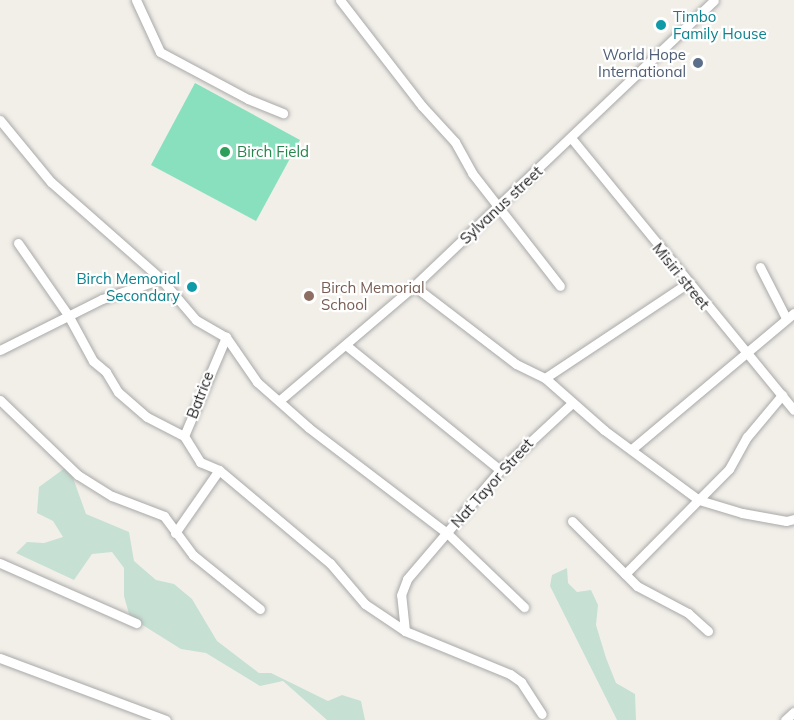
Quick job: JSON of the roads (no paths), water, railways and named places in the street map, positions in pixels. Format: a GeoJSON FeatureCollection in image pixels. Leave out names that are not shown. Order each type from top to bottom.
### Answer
{"type":"FeatureCollection","features":[{"type":"Feature","properties":{"kind":"street"},"geometry":{"type":"LineString","coordinates":[[136,0],[160,52],[248,99],[283,113]]}},
{"type":"Feature","properties":{"kind":"street"},"geometry":{"type":"LineString","coordinates":[[340,0],[415,98],[455,142],[498,207],[560,286]]}},
{"type":"Feature","properties":{"kind":"street","name":"Sylvanus street"},"geometry":{"type":"LineString","coordinates":[[280,400],[347,346],[414,286],[572,140],[714,0]]}},
{"type":"Feature","properties":{"kind":"street"},"geometry":{"type":"LineString","coordinates":[[0,120],[51,182],[161,279],[196,320],[226,337],[257,382],[309,428],[447,533],[524,608]]}},
{"type":"Feature","properties":{"kind":"street","name":"Misiri street"},"geometry":{"type":"LineString","coordinates":[[572,140],[794,410]]}},
{"type":"Feature","properties":{"kind":"street"},"geometry":{"type":"LineString","coordinates":[[18,243],[68,315],[93,361],[106,372],[118,392],[157,424],[184,436]]}},
{"type":"Feature","properties":{"kind":"street"},"geometry":{"type":"LineString","coordinates":[[633,448],[744,352],[790,316],[760,267]]}},
{"type":"Feature","properties":{"kind":"street"},"geometry":{"type":"LineString","coordinates":[[0,350],[114,294],[161,279]]}},
{"type":"Feature","properties":{"kind":"street"},"geometry":{"type":"LineString","coordinates":[[545,378],[688,283]]}},
{"type":"Feature","properties":{"kind":"street"},"geometry":{"type":"LineString","coordinates":[[414,286],[516,364],[545,378],[572,403],[633,448],[659,472],[699,500],[742,513],[786,521],[794,519]]}},
{"type":"Feature","properties":{"kind":"street","name":"Batrice"},"geometry":{"type":"LineString","coordinates":[[226,337],[184,436],[200,462],[219,470],[330,563],[356,596],[405,631],[510,674],[521,682],[542,714]]}},
{"type":"Feature","properties":{"kind":"street"},"geometry":{"type":"LineString","coordinates":[[347,346],[500,470]]}},
{"type":"Feature","properties":{"kind":"street"},"geometry":{"type":"LineString","coordinates":[[625,574],[729,469],[747,437],[782,395]]}},
{"type":"Feature","properties":{"kind":"street"},"geometry":{"type":"LineString","coordinates":[[0,400],[78,475],[112,496],[157,512],[194,555],[260,609]]}},
{"type":"Feature","properties":{"kind":"street","name":"Nat Tayor Street"},"geometry":{"type":"LineString","coordinates":[[405,631],[401,595],[407,579],[500,470],[572,403]]}},
{"type":"Feature","properties":{"kind":"street"},"geometry":{"type":"LineString","coordinates":[[175,533],[219,470]]}},
{"type":"Feature","properties":{"kind":"street"},"geometry":{"type":"LineString","coordinates":[[572,520],[625,574],[708,631]]}},
{"type":"Feature","properties":{"kind":"street"},"geometry":{"type":"LineString","coordinates":[[0,563],[136,623]]}},
{"type":"Feature","properties":{"kind":"street"},"geometry":{"type":"LineString","coordinates":[[0,658],[166,720]]}},
{"type":"Feature","properties":{"kind":"street"},"geometry":{"type":"LineString","coordinates":[[784,720],[794,712]]}},
{"type":"Feature","properties":{"kind":"place","name":"Timbo Family House"},"geometry":{"type":"Point","coordinates":[661,25]}},
{"type":"Feature","properties":{"kind":"place","name":"World Hope International"},"geometry":{"type":"Point","coordinates":[698,63]}},
{"type":"Feature","properties":{"kind":"place","name":"Birch Field"},"geometry":{"type":"Point","coordinates":[225,152]}},
{"type":"Feature","properties":{"kind":"place","name":"Birch Memorial Secondary"},"geometry":{"type":"Point","coordinates":[192,287]}},
{"type":"Feature","properties":{"kind":"place","name":"Birch Memorial School"},"geometry":{"type":"Point","coordinates":[309,296]}}]}
